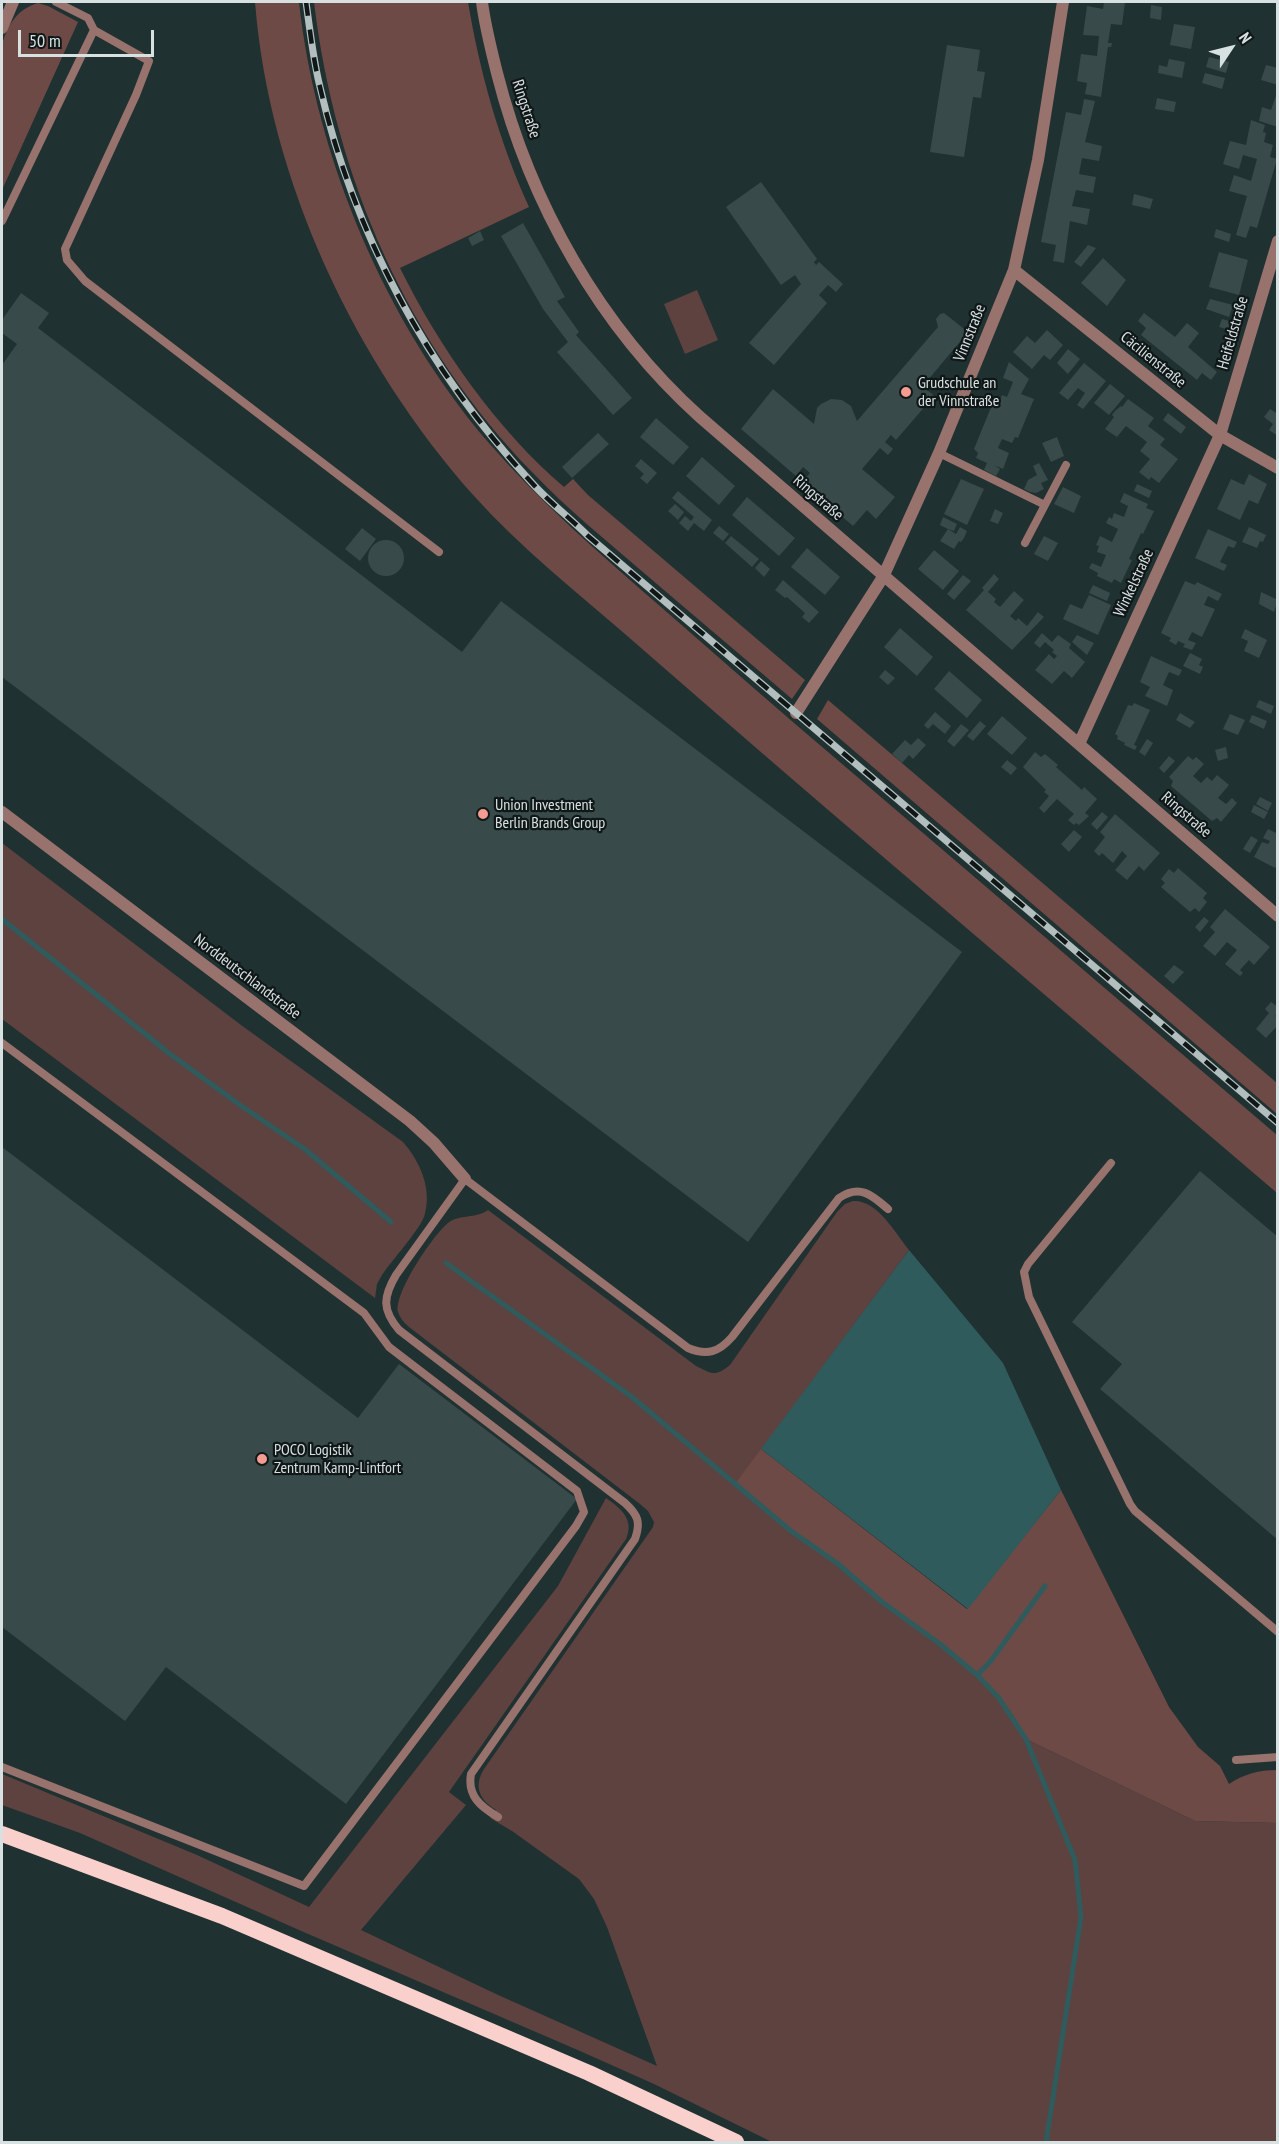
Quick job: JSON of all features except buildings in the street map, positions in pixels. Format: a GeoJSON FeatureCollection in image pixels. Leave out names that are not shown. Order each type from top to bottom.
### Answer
{"type":"FeatureCollection","features":[{"type":"Feature","properties":{"kind":"highway"},"geometry":{"type":"LineString","coordinates":[[2,1833],[222,1916],[589,2073],[736,2142]]}},
{"type":"Feature","properties":{"kind":"street"},"geometry":{"type":"LineString","coordinates":[[2,28],[14,2]]}},
{"type":"Feature","properties":{"kind":"street","name":"Ringstraße"},"geometry":{"type":"LineString","coordinates":[[482,2],[484,22],[508,118],[543,201],[582,274],[622,332],[655,374],[681,401],[1278,916]]}},
{"type":"Feature","properties":{"kind":"street","name":"Vinnstraße"},"geometry":{"type":"LineString","coordinates":[[796,713],[884,577],[939,453],[1014,270],[1038,160],[1062,2]]}},
{"type":"Feature","properties":{"kind":"street","name":"Heifeldstraße"},"geometry":{"type":"LineString","coordinates":[[1220,435],[1278,241]]}},
{"type":"Feature","properties":{"kind":"street","name":"Cäcilienstraße"},"geometry":{"type":"LineString","coordinates":[[1014,270],[1220,435],[1278,468]]}},
{"type":"Feature","properties":{"kind":"street","name":"Winkelstraße"},"geometry":{"type":"LineString","coordinates":[[1079,744],[1220,435]]}},
{"type":"Feature","properties":{"kind":"street","name":"Norddeutschlandstraße"},"geometry":{"type":"LineString","coordinates":[[2,812],[410,1121],[434,1143],[465,1179]]}},
{"type":"Feature","properties":{"kind":"lane"},"geometry":{"type":"LineString","coordinates":[[56,2],[88,18],[94,30],[149,61],[136,95],[65,249],[67,260],[85,281],[440,552]]}},
{"type":"Feature","properties":{"kind":"lane"},"geometry":{"type":"LineString","coordinates":[[2,221],[94,30]]}},
{"type":"Feature","properties":{"kind":"lane"},"geometry":{"type":"LineString","coordinates":[[939,453],[1045,505]]}},
{"type":"Feature","properties":{"kind":"lane"},"geometry":{"type":"LineString","coordinates":[[1025,543],[1066,465]]}},
{"type":"Feature","properties":{"kind":"lane"},"geometry":{"type":"LineString","coordinates":[[2,1044],[364,1313],[389,1347],[577,1491],[584,1512],[576,1526],[304,1886],[2,1767]]}},
{"type":"Feature","properties":{"kind":"lane"},"geometry":{"type":"LineString","coordinates":[[1110,1163],[1028,1264],[1024,1272],[1029,1297],[1130,1504],[1278,1632]]}},
{"type":"Feature","properties":{"kind":"lane"},"geometry":{"type":"LineString","coordinates":[[498,1817],[474,1798],[470,1790],[471,1774],[635,1539],[639,1520],[635,1512],[625,1503],[399,1329],[391,1320],[386,1308],[389,1287],[465,1179],[688,1348],[699,1353],[712,1352],[724,1347],[839,1198],[848,1192],[860,1191],[875,1198],[888,1209]]}},
{"type":"Feature","properties":{"kind":"lane"},"geometry":{"type":"LineString","coordinates":[[1236,1760],[1278,1757]]}},
{"type":"Feature","properties":{"kind":"shaded area"},"geometry":{"type":"Polygon","coordinates":[[[255,2],[299,2],[308,61],[321,120],[339,178],[362,236],[388,292],[418,345],[451,395],[488,442],[550,507],[616,568],[1277,1135],[1277,1193],[567,584],[529,551],[475,497],[432,445],[392,389],[357,329],[326,267],[299,202],[279,136],[264,69],[255,2]]]}},
{"type":"Feature","properties":{"kind":"shaded area"},"geometry":{"type":"Polygon","coordinates":[[[314,2],[468,2],[478,55],[492,106],[508,157],[529,207],[400,268],[415,298],[451,357],[516,440],[564,487],[573,479],[588,495],[805,680],[792,699],[559,499],[489,423],[449,370],[414,314],[384,255],[360,195],[340,132],[324,68],[314,2]]]}},
{"type":"Feature","properties":{"kind":"shaded area"},"geometry":{"type":"Polygon","coordinates":[[[38,3],[78,22],[2,190],[2,44],[14,19],[24,9],[38,3]]]}},
{"type":"Feature","properties":{"kind":"shaded area"},"geometry":{"type":"Polygon","coordinates":[[[697,290],[718,340],[685,354],[664,304],[697,290]]]}},
{"type":"Feature","properties":{"kind":"shaded area"},"geometry":{"type":"Polygon","coordinates":[[[828,700],[1277,1083],[1277,1114],[817,719],[828,700]]]}},
{"type":"Feature","properties":{"kind":"shaded area"},"geometry":{"type":"Polygon","coordinates":[[[2,843],[241,1025],[403,1142],[415,1158],[423,1176],[426,1186],[426,1207],[424,1217],[416,1231],[382,1275],[377,1284],[375,1298],[2,1019],[2,843]]]}},
{"type":"Feature","properties":{"kind":"shaded area"},"geometry":{"type":"Polygon","coordinates":[[[853,1201],[862,1202],[878,1212],[909,1250],[736,1484],[977,1675],[999,1698],[1026,1739],[1195,1821],[1277,1823],[1277,2142],[772,2142],[654,2084],[580,2051],[80,1833],[2,1805],[2,1774],[197,1855],[309,1907],[558,1586],[606,1498],[625,1515],[629,1526],[626,1539],[449,1792],[466,1805],[361,1930],[657,2066],[607,1927],[594,1899],[579,1879],[490,1818],[496,1810],[482,1797],[479,1787],[484,1769],[653,1527],[654,1522],[648,1511],[640,1504],[407,1325],[398,1312],[398,1303],[416,1265],[441,1229],[452,1220],[478,1215],[488,1210],[696,1366],[717,1373],[730,1365],[837,1212],[845,1204],[853,1201]]]}},
{"type":"Feature","properties":{"kind":"shaded area"},"geometry":{"type":"Polygon","coordinates":[[[761,1449],[967,1609],[1061,1490],[1169,1707],[1198,1747],[1220,1766],[1229,1784],[1252,1773],[1277,1770],[1277,1823],[1195,1821],[1026,1739],[999,1698],[977,1675],[882,1602],[837,1563],[791,1531],[735,1484],[761,1449]]]}},
{"type":"Feature","properties":{"kind":"water"},"geometry":{"type":"Polygon","coordinates":[[[909,1250],[1003,1363],[1061,1490],[968,1609],[761,1449],[909,1250]]]}},
{"type":"Feature","properties":{"kind":"waterway"},"geometry":{"type":"LineString","coordinates":[[2,919],[170,1054],[306,1150],[391,1222]]}},
{"type":"Feature","properties":{"kind":"waterway"},"geometry":{"type":"LineString","coordinates":[[446,1263],[632,1397],[791,1531],[837,1563],[882,1602],[940,1644],[977,1675],[999,1698],[1026,1739],[1075,1860],[1081,1917],[1046,2142]]}},
{"type":"Feature","properties":{"kind":"waterway"},"geometry":{"type":"LineString","coordinates":[[977,1675],[990,1662],[1045,1586]]}},
{"type":"Feature","properties":{"kind":"railway"},"geometry":{"type":"LineString","coordinates":[[306,2],[318,76],[335,142],[353,196],[375,248],[428,348],[494,440],[539,490],[588,536],[1278,1123]]}},
{"type":"Feature","properties":{"kind":"place","name":"Grudschule an der Vinnstraße"},"geometry":{"type":"Point","coordinates":[906,392]}},
{"type":"Feature","properties":{"kind":"place","name":"Union Investment Berlin Brands Group"},"geometry":{"type":"Point","coordinates":[483,814]}},
{"type":"Feature","properties":{"kind":"place","name":"POCO Logistik Zentrum Kamp-Lintfort"},"geometry":{"type":"Point","coordinates":[262,1459]}}]}
